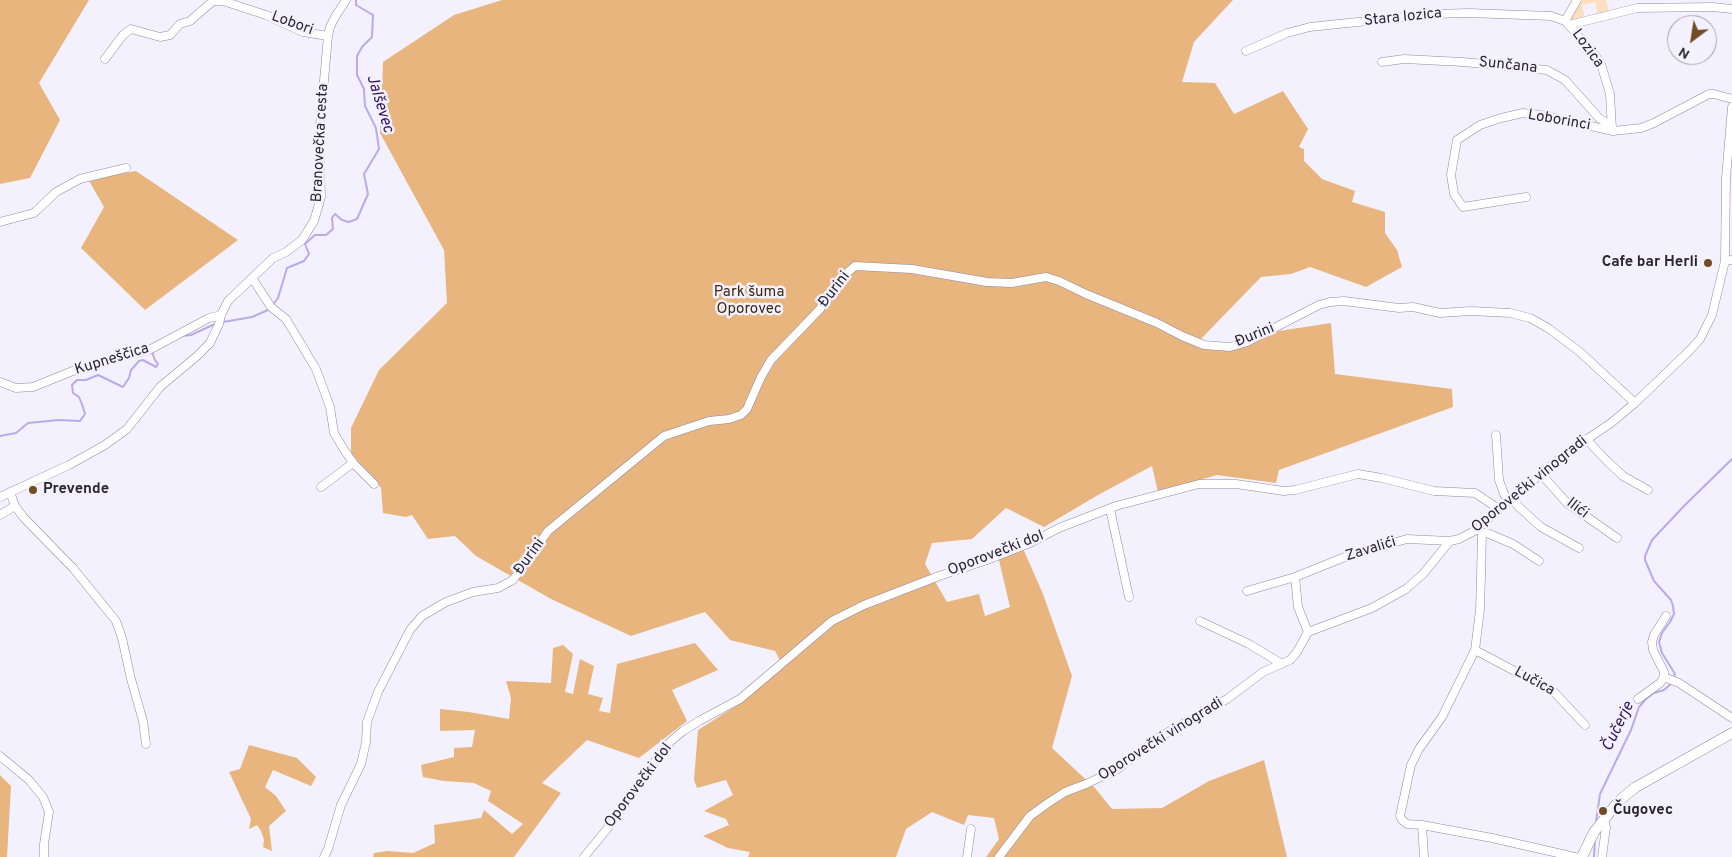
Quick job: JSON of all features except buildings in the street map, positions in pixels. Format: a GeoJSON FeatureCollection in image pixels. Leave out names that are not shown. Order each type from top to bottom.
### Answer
{"type":"FeatureCollection","features":[{"type":"Feature","properties":{"kind":"street","name":"Branovečka cesta"},"geometry":{"type":"LineString","coordinates":[[0,497],[69,465],[105,445],[127,429],[160,387],[210,343],[228,301],[273,258],[286,252],[302,240],[314,221],[321,197],[319,136],[328,36],[332,22],[346,0]]}},
{"type":"Feature","properties":{"kind":"street","name":"Lozica"},"geometry":{"type":"LineString","coordinates":[[1576,0],[1567,23],[1601,64],[1610,94],[1612,129]]}},
{"type":"Feature","properties":{"kind":"street","name":"Lobori"},"geometry":{"type":"LineString","coordinates":[[105,59],[123,35],[131,29],[160,37],[170,35],[180,24],[190,21],[213,1],[223,1],[266,15],[303,32],[328,36]]}},
{"type":"Feature","properties":{"kind":"street"},"geometry":{"type":"LineString","coordinates":[[1567,23],[1637,8],[1713,7],[1732,9]]}},
{"type":"Feature","properties":{"kind":"street","name":"Stara lozica"},"geometry":{"type":"LineString","coordinates":[[1246,51],[1286,33],[1310,27],[1434,14],[1469,13],[1551,16],[1567,23]]}},
{"type":"Feature","properties":{"kind":"street","name":"Sunčana"},"geometry":{"type":"LineString","coordinates":[[1382,62],[1404,59],[1463,62],[1547,70],[1564,80],[1599,118],[1612,129]]}},
{"type":"Feature","properties":{"kind":"street","name":"Loborinci"},"geometry":{"type":"LineString","coordinates":[[1526,196],[1463,207],[1454,194],[1451,176],[1457,140],[1480,125],[1524,113],[1612,129],[1641,128],[1654,124],[1709,94],[1732,99]]}},
{"type":"Feature","properties":{"kind":"street","name":"Oporovečki vinogradi"},"geometry":{"type":"LineString","coordinates":[[999,857],[1030,816],[1048,802],[1065,792],[1118,769],[1158,738],[1219,704],[1263,672],[1290,660],[1297,652],[1308,632],[1372,608],[1406,589],[1423,574],[1450,541],[1480,531],[1499,509],[1511,501],[1565,454],[1635,403],[1700,339],[1712,315],[1728,260],[1726,178],[1732,107]]}},
{"type":"Feature","properties":{"kind":"street"},"geometry":{"type":"LineString","coordinates":[[0,222],[34,213],[56,192],[80,179],[126,168]]}},
{"type":"Feature","properties":{"kind":"street","name":"Đurini"},"geometry":{"type":"LineString","coordinates":[[324,857],[341,805],[361,764],[366,742],[367,722],[378,692],[410,630],[422,616],[446,602],[473,592],[498,588],[513,580],[548,531],[664,436],[709,421],[729,419],[741,415],[747,409],[761,377],[772,360],[792,337],[806,326],[834,288],[855,266],[912,269],[987,282],[1012,283],[1046,277],[1059,280],[1086,294],[1157,322],[1182,336],[1204,345],[1230,346],[1247,342],[1319,305],[1344,300],[1399,308],[1413,307],[1440,313],[1471,311],[1510,312],[1530,318],[1548,328],[1572,346],[1635,403]]}},
{"type":"Feature","properties":{"kind":"street"},"geometry":{"type":"LineString","coordinates":[[252,278],[271,307],[286,319],[316,369],[330,407],[334,433],[353,463],[374,484]]}},
{"type":"Feature","properties":{"kind":"street","name":"Kupneščica"},"geometry":{"type":"LineString","coordinates":[[0,382],[16,388],[33,387],[85,366],[149,350],[209,318],[220,319]]}},
{"type":"Feature","properties":{"kind":"street"},"geometry":{"type":"LineString","coordinates":[[1496,435],[1499,480],[1504,494],[1541,527],[1579,548]]}},
{"type":"Feature","properties":{"kind":"street"},"geometry":{"type":"LineString","coordinates":[[1586,439],[1618,472],[1648,490]]}},
{"type":"Feature","properties":{"kind":"street"},"geometry":{"type":"LineString","coordinates":[[320,487],[353,463]]}},
{"type":"Feature","properties":{"kind":"street","name":"Oporovečki dol"},"geometry":{"type":"LineString","coordinates":[[584,857],[671,741],[682,731],[740,699],[832,621],[864,605],[1030,543],[1059,528],[1110,509],[1199,484],[1227,484],[1284,491],[1358,474],[1434,491],[1475,493],[1499,509]]}},
{"type":"Feature","properties":{"kind":"street","name":"Ilići"},"geometry":{"type":"LineString","coordinates":[[1542,475],[1567,503],[1617,538]]}},
{"type":"Feature","properties":{"kind":"street"},"geometry":{"type":"LineString","coordinates":[[10,492],[15,506],[24,518],[73,568],[116,621],[143,721],[146,744]]}},
{"type":"Feature","properties":{"kind":"street"},"geometry":{"type":"LineString","coordinates":[[0,515],[15,506]]}},
{"type":"Feature","properties":{"kind":"street"},"geometry":{"type":"LineString","coordinates":[[1110,509],[1129,597]]}},
{"type":"Feature","properties":{"kind":"street"},"geometry":{"type":"LineString","coordinates":[[1539,561],[1513,544],[1487,532],[1480,531],[1480,610],[1475,650],[1442,718],[1419,749],[1411,765],[1400,816],[1408,824],[1492,838],[1574,857]]}},
{"type":"Feature","properties":{"kind":"street","name":"Zavalići"},"geometry":{"type":"LineString","coordinates":[[1247,591],[1295,578],[1350,555],[1407,539],[1450,541]]}},
{"type":"Feature","properties":{"kind":"street"},"geometry":{"type":"LineString","coordinates":[[1295,578],[1298,607],[1308,632]]}},
{"type":"Feature","properties":{"kind":"street"},"geometry":{"type":"LineString","coordinates":[[1666,616],[1654,635],[1652,642],[1653,650],[1667,678],[1679,683],[1732,718]]}},
{"type":"Feature","properties":{"kind":"street"},"geometry":{"type":"LineString","coordinates":[[1200,620],[1249,644],[1282,664]]}},
{"type":"Feature","properties":{"kind":"street","name":"Lučica"},"geometry":{"type":"LineString","coordinates":[[1475,650],[1554,692],[1585,724]]}},
{"type":"Feature","properties":{"kind":"street"},"geometry":{"type":"LineString","coordinates":[[1638,699],[1667,678]]}},
{"type":"Feature","properties":{"kind":"street"},"geometry":{"type":"LineString","coordinates":[[1582,857],[1594,832],[1602,821],[1618,802],[1636,787],[1732,733]]}},
{"type":"Feature","properties":{"kind":"street"},"geometry":{"type":"LineString","coordinates":[[0,756],[29,780],[43,797],[49,812],[44,857]]}},
{"type":"Feature","properties":{"kind":"street"},"geometry":{"type":"LineString","coordinates":[[1602,821],[1606,828],[1602,857]]}},
{"type":"Feature","properties":{"kind":"street"},"geometry":{"type":"LineString","coordinates":[[1422,825],[1424,857]]}},
{"type":"Feature","properties":{"kind":"street"},"geometry":{"type":"LineString","coordinates":[[967,857],[971,829]]}},
{"type":"Feature","properties":{"kind":"shaded area"},"geometry":{"type":"Polygon","coordinates":[[[1580,0],[1606,0],[1609,13],[1598,15],[1595,2],[1582,5],[1585,19],[1572,21],[1571,18],[1580,0]]]}},
{"type":"Feature","properties":{"kind":"green space"},"geometry":{"type":"Polygon","coordinates":[[[0,0],[89,0],[39,83],[60,120],[30,178],[0,184],[0,0]]]}},
{"type":"Feature","properties":{"kind":"green space","name":"Park šuma Oporovec"},"geometry":{"type":"Polygon","coordinates":[[[502,0],[1233,0],[1194,42],[1182,82],[1215,83],[1234,114],[1283,91],[1308,129],[1299,147],[1304,149],[1304,161],[1322,179],[1355,191],[1352,202],[1385,212],[1385,233],[1397,250],[1402,267],[1366,287],[1310,267],[1291,274],[1261,277],[1199,341],[1226,344],[1266,333],[1331,323],[1335,374],[1452,389],[1453,407],[1279,470],[1276,483],[1217,475],[1158,492],[1152,466],[1044,527],[1006,508],[972,539],[932,543],[925,564],[947,602],[979,594],[985,616],[1010,607],[998,556],[1022,546],[1043,594],[1072,676],[1052,748],[1095,788],[1112,809],[1162,808],[1209,781],[1264,760],[1287,857],[986,857],[999,839],[994,818],[968,815],[964,825],[932,812],[906,829],[896,857],[748,857],[750,852],[728,848],[703,836],[729,825],[726,819],[704,811],[733,795],[726,780],[697,788],[694,780],[698,730],[739,704],[783,666],[775,651],[730,640],[705,612],[631,636],[551,599],[476,556],[455,536],[428,539],[412,515],[406,517],[383,513],[381,488],[351,453],[351,428],[379,370],[447,303],[444,250],[380,133],[383,62],[454,15],[502,0]]]}},
{"type":"Feature","properties":{"kind":"green space"},"geometry":{"type":"Polygon","coordinates":[[[136,171],[238,240],[145,310],[81,248],[104,207],[88,179],[136,171]]]}},
{"type":"Feature","properties":{"kind":"green space"},"geometry":{"type":"Polygon","coordinates":[[[695,643],[718,670],[672,690],[687,721],[639,758],[587,740],[542,783],[561,793],[514,857],[373,857],[374,853],[388,851],[413,853],[435,843],[434,825],[481,818],[484,810],[512,834],[523,824],[488,801],[491,791],[474,783],[444,781],[423,777],[421,765],[454,757],[454,748],[472,747],[475,730],[440,731],[440,709],[509,719],[511,698],[506,681],[551,683],[553,648],[563,645],[573,654],[565,692],[573,694],[580,659],[594,666],[588,694],[603,698],[599,711],[610,713],[617,664],[695,643]]]}},
{"type":"Feature","properties":{"kind":"green space"},"geometry":{"type":"Polygon","coordinates":[[[249,745],[297,758],[316,777],[311,786],[273,770],[265,787],[276,796],[286,811],[269,826],[272,851],[263,847],[264,840],[257,825],[249,829],[251,819],[229,772],[240,769],[249,745]]]}},
{"type":"Feature","properties":{"kind":"green space"},"geometry":{"type":"Polygon","coordinates":[[[0,775],[11,786],[7,857],[0,857],[0,775]]]}},
{"type":"Feature","properties":{"kind":"waterway","name":"Jalševec"},"geometry":{"type":"LineString","coordinates":[[272,306],[278,298],[287,268],[304,261],[309,254],[305,244],[315,235],[326,235],[333,229],[332,218],[335,214],[342,220],[349,222],[357,219],[368,194],[364,174],[379,149],[376,128],[365,106],[364,89],[357,75],[357,56],[362,47],[372,37],[373,15],[356,5],[356,0]]}},
{"type":"Feature","properties":{"kind":"waterway","name":"Jalševec"},"geometry":{"type":"LineString","coordinates":[[223,322],[252,317],[268,310]]}},
{"type":"Feature","properties":{"kind":"waterway","name":"Jalševec"},"geometry":{"type":"LineString","coordinates":[[182,336],[191,335],[215,324]]}},
{"type":"Feature","properties":{"kind":"waterway","name":"Jalševec"},"geometry":{"type":"LineString","coordinates":[[0,436],[16,433],[28,423],[59,420],[80,421],[85,414],[79,397],[73,393],[72,385],[77,380],[86,380],[98,375],[123,387],[129,378],[131,370],[139,361],[143,360],[156,367],[158,364],[153,351]]}},
{"type":"Feature","properties":{"kind":"waterway","name":"Čučerje"},"geometry":{"type":"LineString","coordinates":[[1673,679],[1675,674],[1662,653],[1659,642],[1662,633],[1674,614],[1673,606],[1671,600],[1654,581],[1645,556],[1652,540],[1732,459]]}},
{"type":"Feature","properties":{"kind":"waterway","name":"Čučerje"},"geometry":{"type":"LineString","coordinates":[[1596,822],[1600,794],[1631,730],[1639,707],[1654,693],[1664,690],[1672,683]]}},
{"type":"Feature","properties":{"kind":"waterway","name":"Čučerje"},"geometry":{"type":"LineString","coordinates":[[1594,857],[1595,839]]}},
{"type":"Feature","properties":{"kind":"place","name":"Cafe bar Herli"},"geometry":{"type":"Point","coordinates":[1708,263]}},
{"type":"Feature","properties":{"kind":"place","name":"Prevende"},"geometry":{"type":"Point","coordinates":[33,490]}},
{"type":"Feature","properties":{"kind":"place","name":"Čugovec"},"geometry":{"type":"Point","coordinates":[1603,811]}}]}
